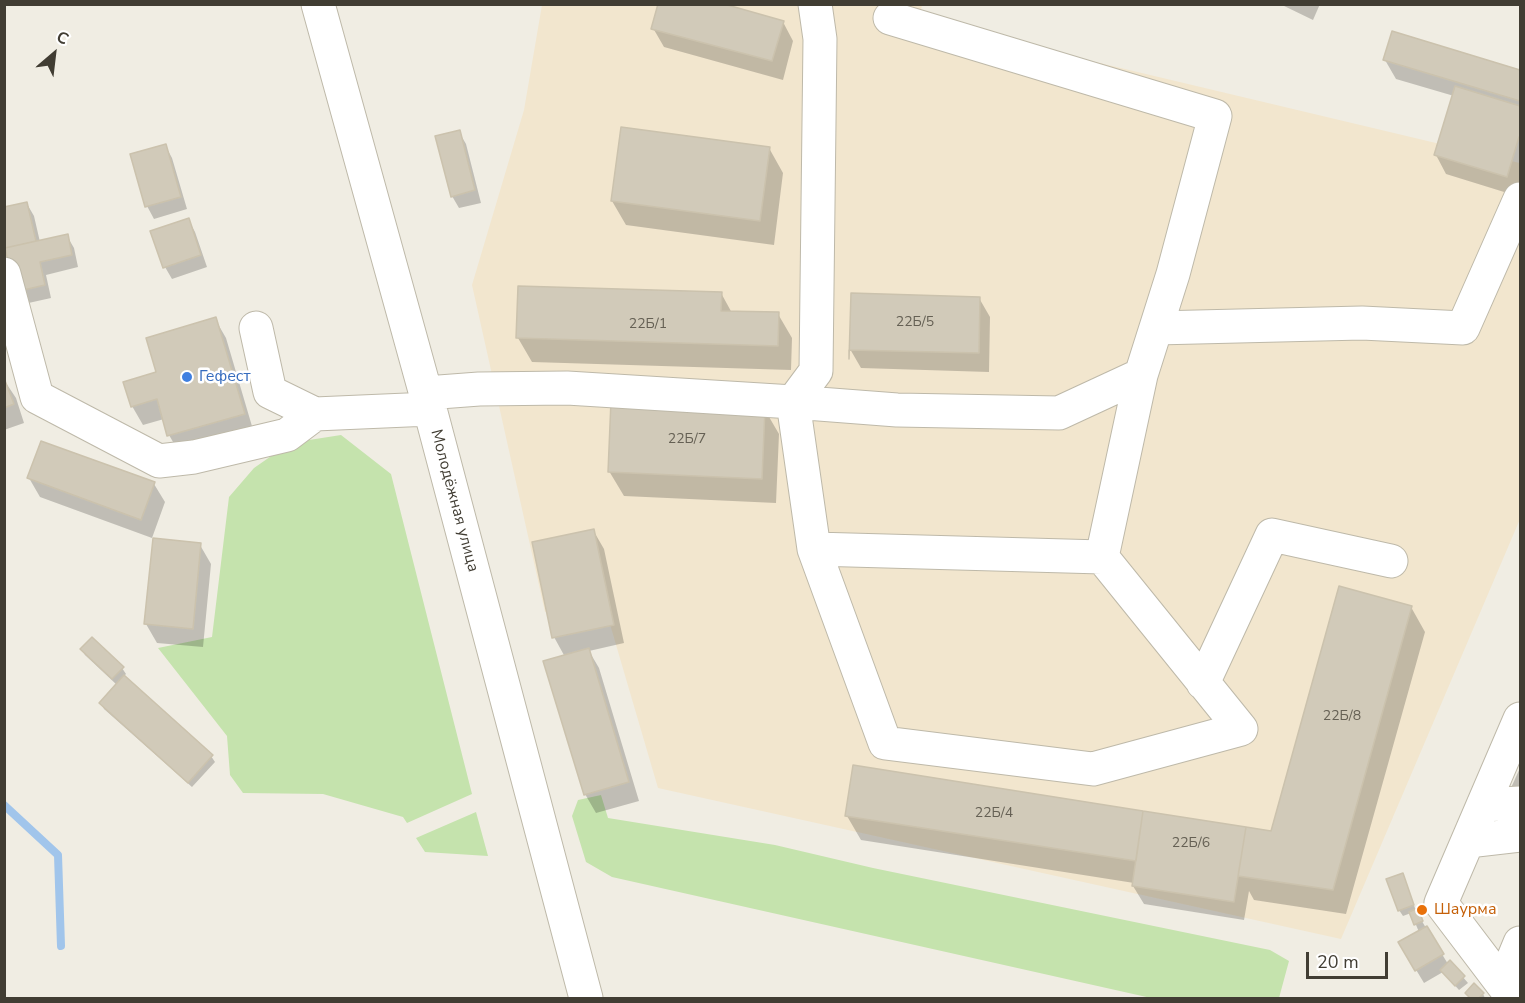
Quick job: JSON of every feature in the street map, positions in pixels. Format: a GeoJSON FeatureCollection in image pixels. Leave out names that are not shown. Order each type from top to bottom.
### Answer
{"type":"FeatureCollection","features":[{"type":"Feature","properties":{"kind":"street","name":"Молодёжная улица"},"geometry":{"type":"LineString","coordinates":[[318,4],[428,401],[586,999]]}},
{"type":"Feature","properties":{"kind":"street"},"geometry":{"type":"LineString","coordinates":[[814,5],[820,39],[816,371],[793,402],[814,549],[885,743],[1093,769],[1241,729],[1102,557],[814,549]]}},
{"type":"Feature","properties":{"kind":"street"},"geometry":{"type":"LineString","coordinates":[[890,18],[1215,116],[1173,274],[1141,375],[1102,557]]}},
{"type":"Feature","properties":{"kind":"street"},"geometry":{"type":"LineString","coordinates":[[1156,328],[1362,323],[1463,328],[1521,199]]}},
{"type":"Feature","properties":{"kind":"street"},"geometry":{"type":"LineString","coordinates":[[4,274],[37,397],[159,461],[194,457],[287,435],[315,414],[428,401],[479,389],[567,388],[897,410],[1059,413],[1141,375]]}},
{"type":"Feature","properties":{"kind":"street"},"geometry":{"type":"LineString","coordinates":[[256,328],[270,392],[315,414]]}},
{"type":"Feature","properties":{"kind":"street"},"geometry":{"type":"LineString","coordinates":[[1203,683],[1272,535],[1391,561]]}},
{"type":"Feature","properties":{"kind":"street"},"geometry":{"type":"LineString","coordinates":[[1508,991],[1441,903],[1468,841],[1499,790],[1521,719]]}},
{"type":"Feature","properties":{"kind":"street"},"geometry":{"type":"LineString","coordinates":[[1499,790],[1521,803]]}},
{"type":"Feature","properties":{"kind":"street"},"geometry":{"type":"LineString","coordinates":[[1468,841],[1521,835]]}},
{"type":"Feature","properties":{"kind":"street"},"geometry":{"type":"LineString","coordinates":[[1508,991],[1521,944]]}},
{"type":"Feature","properties":{"kind":"shaded area"},"geometry":{"type":"Polygon","coordinates":[[[542,5],[922,5],[919,20],[1520,163],[1520,519],[1341,939],[658,788],[602,597],[545,612],[472,285],[524,110],[542,5]]]}},
{"type":"Feature","properties":{"kind":"green space"},"geometry":{"type":"Polygon","coordinates":[[[341,435],[391,474],[472,794],[407,823],[403,817],[323,794],[243,793],[230,775],[227,736],[158,648],[212,637],[229,497],[254,468],[290,443],[341,435]]]}},
{"type":"Feature","properties":{"kind":"green space"},"geometry":{"type":"Polygon","coordinates":[[[601,795],[608,818],[775,845],[873,868],[1270,950],[1289,961],[1279,998],[1151,998],[612,877],[586,862],[572,816],[578,800],[601,795]]]}},
{"type":"Feature","properties":{"kind":"green space"},"geometry":{"type":"Polygon","coordinates":[[[476,812],[488,856],[425,852],[416,838],[476,812]]]}},
{"type":"Feature","properties":{"kind":"building"},"geometry":{"type":"Polygon","coordinates":[[[658,4],[724,4],[784,21],[772,61],[651,29],[658,4]]]}},
{"type":"Feature","properties":{"kind":"building"},"geometry":{"type":"Polygon","coordinates":[[[1392,31],[1520,70],[1520,101],[1383,60],[1392,31]]]}},
{"type":"Feature","properties":{"kind":"building"},"geometry":{"type":"Polygon","coordinates":[[[1455,86],[1520,106],[1520,138],[1507,177],[1434,155],[1455,86]]]}},
{"type":"Feature","properties":{"kind":"building"},"geometry":{"type":"Polygon","coordinates":[[[621,127],[770,147],[760,221],[611,201],[621,127]]]}},
{"type":"Feature","properties":{"kind":"building"},"geometry":{"type":"Polygon","coordinates":[[[460,130],[475,190],[451,197],[435,136],[460,130]]]}},
{"type":"Feature","properties":{"kind":"building"},"geometry":{"type":"Polygon","coordinates":[[[166,144],[181,197],[145,207],[130,154],[166,144]]]}},
{"type":"Feature","properties":{"kind":"building"},"geometry":{"type":"Polygon","coordinates":[[[27,202],[36,241],[5,248],[4,207],[27,202]]]}},
{"type":"Feature","properties":{"kind":"building"},"geometry":{"type":"Polygon","coordinates":[[[189,218],[201,255],[163,268],[150,231],[189,218]]]}},
{"type":"Feature","properties":{"kind":"building"},"geometry":{"type":"Polygon","coordinates":[[[68,234],[72,255],[40,262],[45,285],[15,292],[5,248],[68,234]]]}},
{"type":"Feature","properties":{"kind":"building"},"geometry":{"type":"Polygon","coordinates":[[[518,286],[722,292],[721,311],[779,312],[778,346],[516,338],[518,286]]]}},
{"type":"Feature","properties":{"kind":"building"},"geometry":{"type":"Polygon","coordinates":[[[851,293],[980,297],[979,353],[849,350],[851,293]]]}},
{"type":"Feature","properties":{"kind":"building","name":"Гефест"},"geometry":{"type":"Polygon","coordinates":[[[216,317],[245,414],[167,436],[157,399],[131,407],[123,382],[156,372],[146,338],[216,317]]]}},
{"type":"Feature","properties":{"kind":"building"},"geometry":{"type":"Polygon","coordinates":[[[4,378],[14,404],[4,408],[4,378]]]}},
{"type":"Feature","properties":{"kind":"building"},"geometry":{"type":"Polygon","coordinates":[[[611,401],[765,408],[762,479],[608,472],[611,401]]]}},
{"type":"Feature","properties":{"kind":"building"},"geometry":{"type":"Polygon","coordinates":[[[41,441],[155,482],[141,520],[27,478],[41,441]]]}},
{"type":"Feature","properties":{"kind":"building"},"geometry":{"type":"Polygon","coordinates":[[[594,529],[614,625],[552,638],[532,542],[594,529]]]}},
{"type":"Feature","properties":{"kind":"building"},"geometry":{"type":"Polygon","coordinates":[[[153,538],[201,543],[193,629],[144,624],[153,538]]]}},
{"type":"Feature","properties":{"kind":"building"},"geometry":{"type":"Polygon","coordinates":[[[1339,586],[1412,606],[1333,890],[1238,876],[1246,827],[1271,831],[1339,586]]]}},
{"type":"Feature","properties":{"kind":"building"},"geometry":{"type":"Polygon","coordinates":[[[92,637],[124,667],[112,679],[80,649],[92,637]]]}},
{"type":"Feature","properties":{"kind":"building"},"geometry":{"type":"Polygon","coordinates":[[[589,648],[629,782],[584,795],[543,661],[589,648]]]}},
{"type":"Feature","properties":{"kind":"building"},"geometry":{"type":"Polygon","coordinates":[[[124,675],[213,755],[188,783],[99,703],[124,675]]]}},
{"type":"Feature","properties":{"kind":"building"},"geometry":{"type":"Polygon","coordinates":[[[853,765],[1143,811],[1136,861],[845,816],[853,765]]]}},
{"type":"Feature","properties":{"kind":"building"},"geometry":{"type":"Polygon","coordinates":[[[1143,811],[1246,827],[1234,902],[1132,886],[1143,811]]]}},
{"type":"Feature","properties":{"kind":"building"},"geometry":{"type":"Polygon","coordinates":[[[1403,873],[1414,905],[1398,911],[1386,879],[1403,873]]]}},
{"type":"Feature","properties":{"kind":"building"},"geometry":{"type":"Polygon","coordinates":[[[1418,908],[1423,921],[1414,925],[1409,912],[1418,908]]]}},
{"type":"Feature","properties":{"kind":"building"},"geometry":{"type":"Polygon","coordinates":[[[1427,926],[1444,954],[1415,971],[1398,942],[1427,926]]]}},
{"type":"Feature","properties":{"kind":"building"},"geometry":{"type":"Polygon","coordinates":[[[1450,960],[1465,976],[1455,986],[1440,970],[1450,960]]]}},
{"type":"Feature","properties":{"kind":"building"},"geometry":{"type":"Polygon","coordinates":[[[1474,983],[1484,993],[1479,998],[1470,998],[1465,993],[1474,983]]]}},
{"type":"Feature","properties":{"kind":"waterway"},"geometry":{"type":"LineString","coordinates":[[4,805],[58,855],[61,946]]}},
{"type":"Feature","properties":{"kind":"place","name":"Гефест"},"geometry":{"type":"Point","coordinates":[187,377]}},
{"type":"Feature","properties":{"kind":"place","name":"Шаурма"},"geometry":{"type":"Point","coordinates":[1422,910]}}]}
